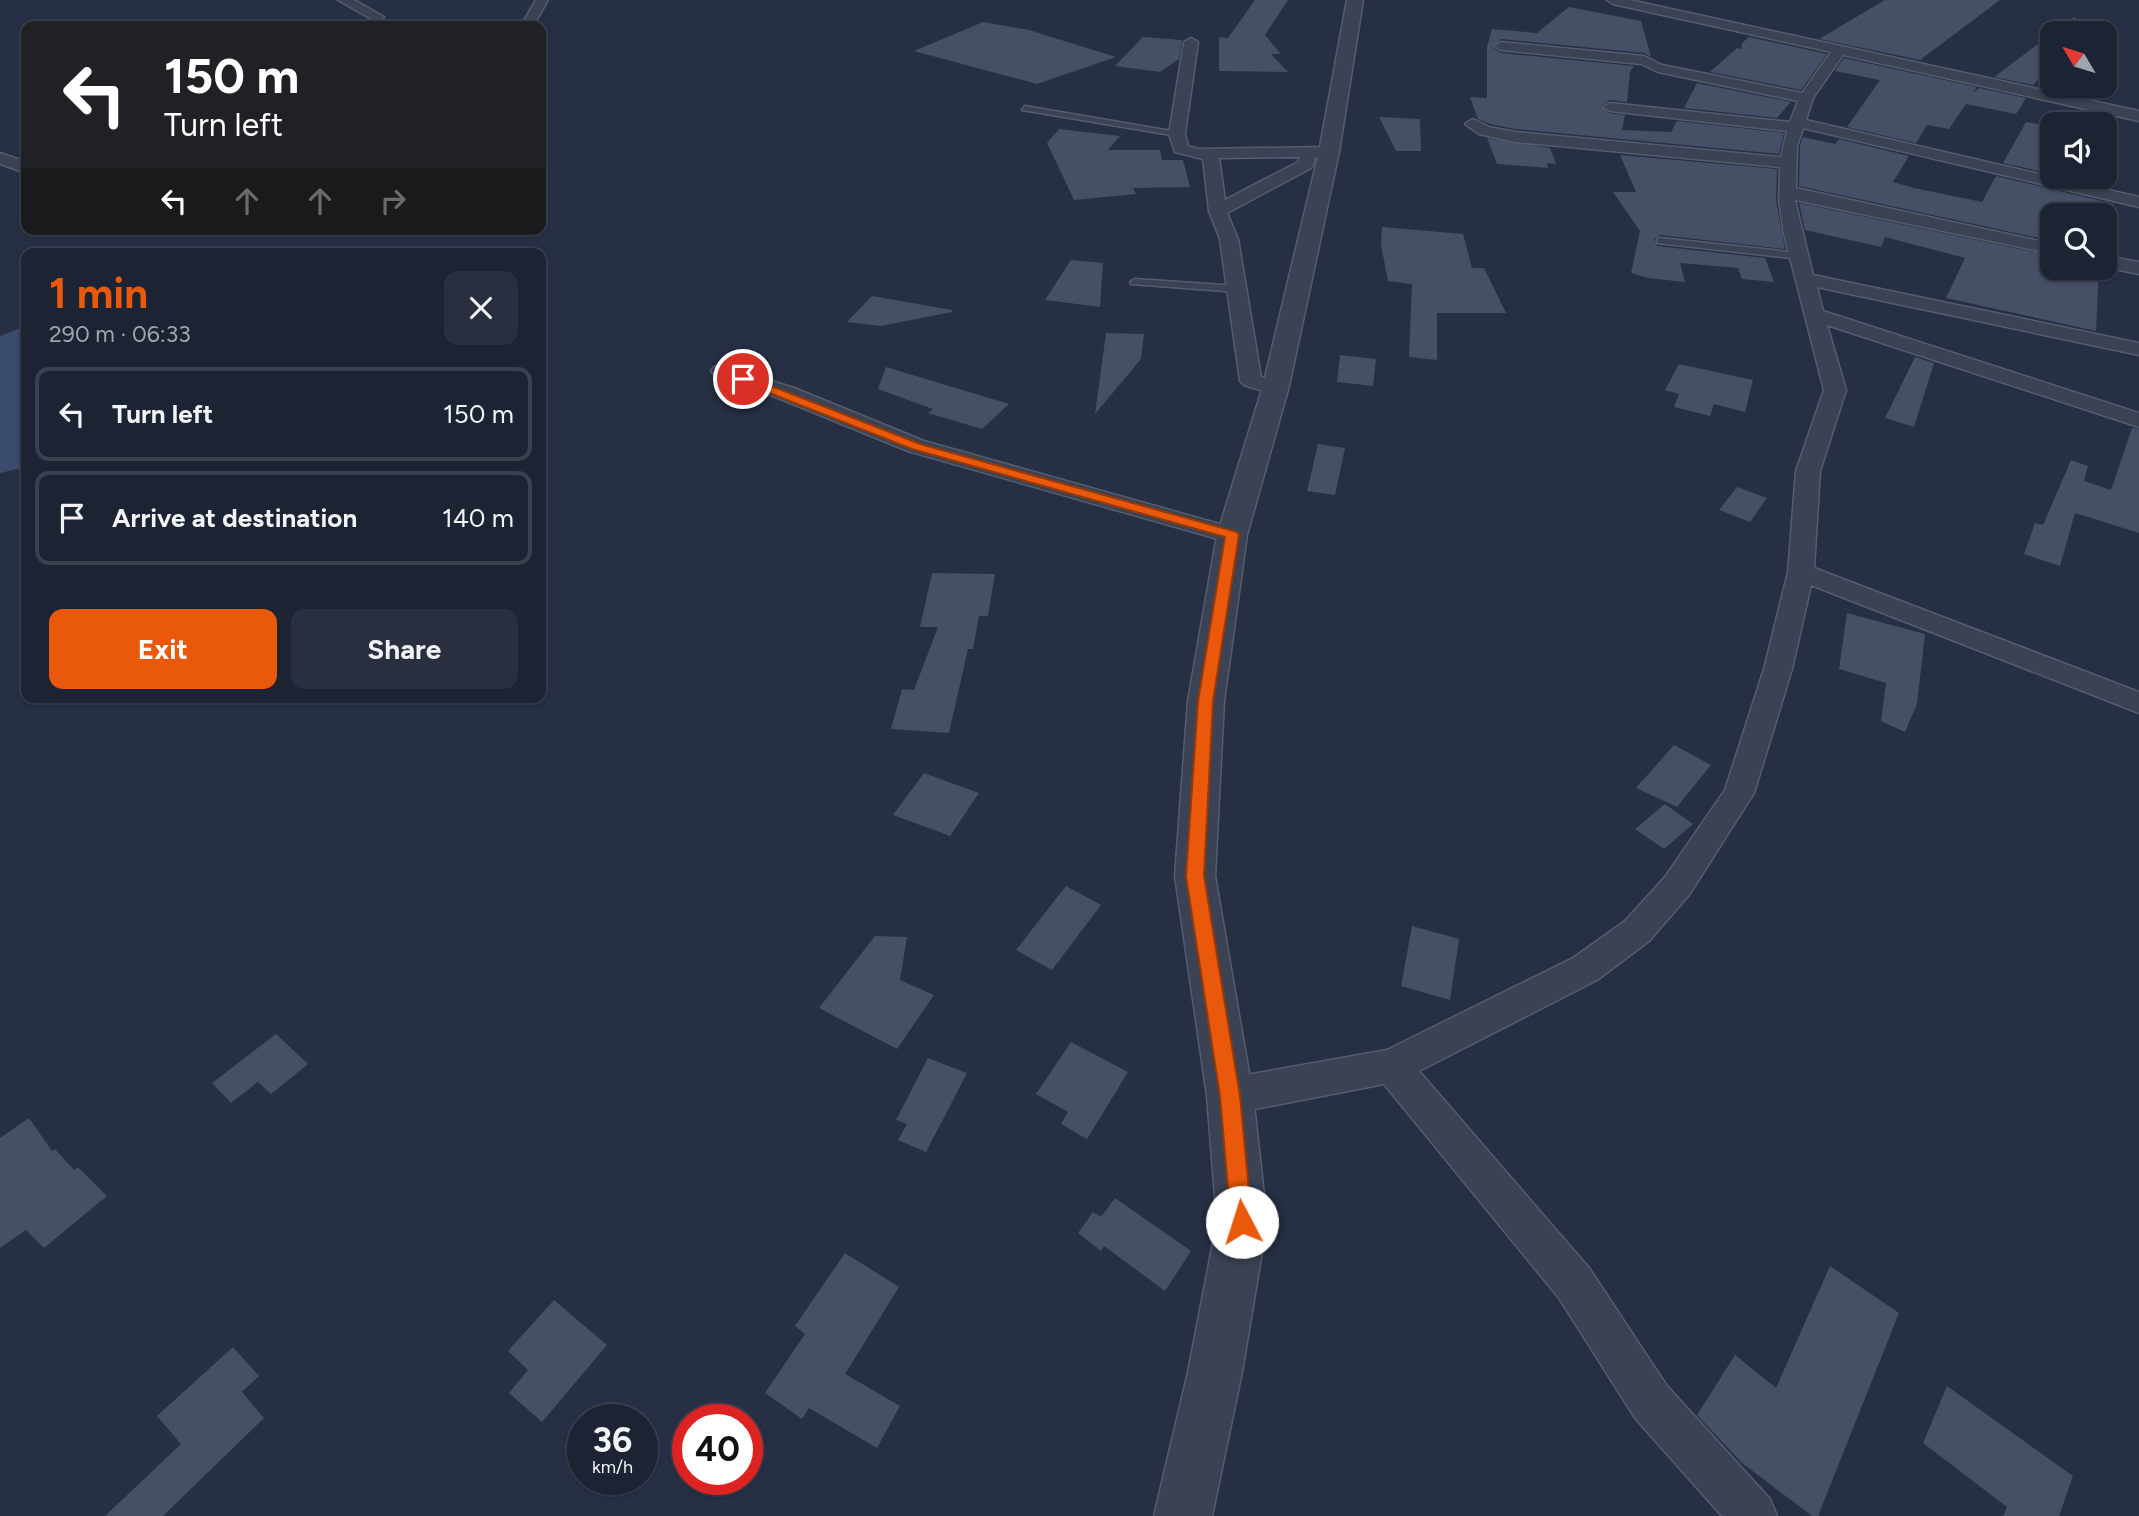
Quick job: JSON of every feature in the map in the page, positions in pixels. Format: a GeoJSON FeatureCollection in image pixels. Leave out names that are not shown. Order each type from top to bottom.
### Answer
{"type":"FeatureCollection","features":[{"type":"Feature","properties":{"kind":"street"},"geometry":{"type":"LineString","coordinates":[[344,0],[378,18]]}},
{"type":"Feature","properties":{"kind":"street"},"geometry":{"type":"LineString","coordinates":[[530,21],[542,0]]}},
{"type":"Feature","properties":{"kind":"street"},"geometry":{"type":"LineString","coordinates":[[1183,1516],[1215,1372],[1242,1222],[1230,1096],[1195,876],[1206,701],[1232,535],[1276,386],[1319,152],[1355,0]]}},
{"type":"Feature","properties":{"kind":"street"},"geometry":{"type":"LineString","coordinates":[[1618,0],[2139,116]]}},
{"type":"Feature","properties":{"kind":"street"},"geometry":{"type":"LineString","coordinates":[[1191,42],[1177,134],[1181,149],[1210,154],[1319,152]]}},
{"type":"Feature","properties":{"kind":"street"},"geometry":{"type":"LineString","coordinates":[[1501,46],[1644,60],[1658,68],[1800,116],[2139,202]]}},
{"type":"Feature","properties":{"kind":"street"},"geometry":{"type":"LineString","coordinates":[[1230,1096],[1392,1066],[1584,969],[1637,931],[1677,886],[1739,793],[1778,668],[1801,572],[1808,471],[1835,390],[1793,234],[1788,177],[1789,146],[1800,116],[1839,50]]}},
{"type":"Feature","properties":{"kind":"street"},"geometry":{"type":"LineString","coordinates":[[1610,107],[1800,116]]}},
{"type":"Feature","properties":{"kind":"street"},"geometry":{"type":"LineString","coordinates":[[1473,124],[1495,135],[1788,177],[2040,245]]}},
{"type":"Feature","properties":{"kind":"street"},"geometry":{"type":"LineString","coordinates":[[1217,211],[1305,165],[1319,152]]}},
{"type":"Feature","properties":{"kind":"street"},"geometry":{"type":"LineString","coordinates":[[1210,154],[1217,211],[1229,239],[1251,381],[1276,386]]}},
{"type":"Feature","properties":{"kind":"street"},"geometry":{"type":"LineString","coordinates":[[0,158],[21,166]]}},
{"type":"Feature","properties":{"kind":"street"},"geometry":{"type":"LineString","coordinates":[[2117,263],[2139,268]]}},
{"type":"Feature","properties":{"kind":"street"},"geometry":{"type":"LineString","coordinates":[[1803,268],[2139,349]]}},
{"type":"Feature","properties":{"kind":"street"},"geometry":{"type":"LineString","coordinates":[[1814,314],[2139,420]]}},
{"type":"Feature","properties":{"kind":"street"},"geometry":{"type":"LineString","coordinates":[[721,371],[786,393],[916,446],[1232,535]]}},
{"type":"Feature","properties":{"kind":"street"},"geometry":{"type":"LineString","coordinates":[[1801,572],[2139,703]]}},
{"type":"Feature","properties":{"kind":"street"},"geometry":{"type":"LineString","coordinates":[[1392,1066],[1574,1283],[1651,1402],[1753,1516]]}},
{"type":"Feature","properties":{"kind":"lane"},"geometry":{"type":"LineString","coordinates":[[1025,108],[1177,134]]}},
{"type":"Feature","properties":{"kind":"lane"},"geometry":{"type":"LineString","coordinates":[[1660,241],[1803,268]]}},
{"type":"Feature","properties":{"kind":"lane"},"geometry":{"type":"LineString","coordinates":[[1135,282],[1238,289]]}},
{"type":"Feature","properties":{"kind":"water"},"geometry":{"type":"Polygon","coordinates":[[[21,328],[21,468],[0,473],[0,336],[21,328]]]}},
{"type":"Feature","properties":{"kind":"building"},"geometry":{"type":"Polygon","coordinates":[[[1255,0],[1288,0],[1265,35],[1281,54],[1271,54],[1288,72],[1219,71],[1219,37],[1228,38],[1255,0]]]}},
{"type":"Feature","properties":{"kind":"building"},"geometry":{"type":"Polygon","coordinates":[[[1885,0],[2000,0],[1920,60],[1819,39],[1885,0]]]}},
{"type":"Feature","properties":{"kind":"building"},"geometry":{"type":"Polygon","coordinates":[[[1569,7],[1641,21],[1651,57],[1644,53],[1501,39],[1492,47],[1501,53],[1634,66],[1630,72],[1627,102],[1610,100],[1601,106],[1609,113],[1625,115],[1622,130],[1671,132],[1677,121],[1784,133],[1779,154],[1515,129],[1478,119],[1470,97],[1487,98],[1487,47],[1492,29],[1537,33],[1569,7]]]}},
{"type":"Feature","properties":{"kind":"building"},"geometry":{"type":"Polygon","coordinates":[[[983,22],[1029,30],[1116,57],[1037,84],[914,51],[983,22]]]}},
{"type":"Feature","properties":{"kind":"building"},"geometry":{"type":"Polygon","coordinates":[[[1143,37],[1182,40],[1179,59],[1160,72],[1115,66],[1143,37]]]}},
{"type":"Feature","properties":{"kind":"building"},"geometry":{"type":"Polygon","coordinates":[[[1749,37],[1827,54],[1801,90],[1710,72],[1737,48],[1741,49],[1742,43],[1749,37]]]}},
{"type":"Feature","properties":{"kind":"building"},"geometry":{"type":"Polygon","coordinates":[[[2040,42],[2040,76],[2034,85],[1994,77],[2040,42]]]}},
{"type":"Feature","properties":{"kind":"building"},"geometry":{"type":"Polygon","coordinates":[[[1844,58],[1977,87],[1973,93],[1979,88],[2026,98],[2016,114],[1966,104],[1949,129],[1927,125],[1916,143],[1847,127],[1880,80],[1835,71],[1844,58]]]}},
{"type":"Feature","properties":{"kind":"building"},"geometry":{"type":"Polygon","coordinates":[[[1697,83],[1791,102],[1777,118],[1684,108],[1697,83]]]}},
{"type":"Feature","properties":{"kind":"building"},"geometry":{"type":"Polygon","coordinates":[[[1379,117],[1420,119],[1421,151],[1396,151],[1379,117]]]}},
{"type":"Feature","properties":{"kind":"building"},"geometry":{"type":"Polygon","coordinates":[[[2026,122],[2040,125],[2040,171],[2003,163],[2026,122]]]}},
{"type":"Feature","properties":{"kind":"building"},"geometry":{"type":"Polygon","coordinates":[[[1059,129],[1120,136],[1108,150],[1160,150],[1162,160],[1183,160],[1190,187],[1133,188],[1136,194],[1074,200],[1047,143],[1059,129]]]}},
{"type":"Feature","properties":{"kind":"building"},"geometry":{"type":"Polygon","coordinates":[[[1803,137],[1835,144],[1839,139],[1909,156],[1893,182],[1982,202],[1996,176],[2040,186],[2040,189],[2051,189],[2110,203],[2040,203],[2040,238],[1799,186],[1800,146],[1803,137]]]}},
{"type":"Feature","properties":{"kind":"building"},"geometry":{"type":"Polygon","coordinates":[[[1487,138],[1550,148],[1556,164],[1547,163],[1548,168],[1497,164],[1487,138]]]}},
{"type":"Feature","properties":{"kind":"building"},"geometry":{"type":"Polygon","coordinates":[[[1620,155],[1777,169],[1776,200],[1785,249],[1660,235],[1654,239],[1657,246],[1765,258],[1774,282],[1742,279],[1738,268],[1680,263],[1685,282],[1648,278],[1631,273],[1640,231],[1613,192],[1636,192],[1620,155]]]}},
{"type":"Feature","properties":{"kind":"building"},"geometry":{"type":"Polygon","coordinates":[[[1799,203],[2040,253],[2040,280],[2098,280],[2096,331],[1946,298],[1965,258],[1885,237],[1881,247],[1805,230],[1799,203]]]}},
{"type":"Feature","properties":{"kind":"building"},"geometry":{"type":"Polygon","coordinates":[[[1382,227],[1463,234],[1472,268],[1484,268],[1506,313],[1437,313],[1437,360],[1409,357],[1412,284],[1388,281],[1381,245],[1382,227]]]}},
{"type":"Feature","properties":{"kind":"building"},"geometry":{"type":"Polygon","coordinates":[[[1071,260],[1103,263],[1100,307],[1045,300],[1071,260]]]}},
{"type":"Feature","properties":{"kind":"building"},"geometry":{"type":"Polygon","coordinates":[[[872,296],[952,312],[881,326],[847,322],[872,296]]]}},
{"type":"Feature","properties":{"kind":"building"},"geometry":{"type":"Polygon","coordinates":[[[1106,333],[1144,334],[1141,359],[1095,414],[1106,333]]]}},
{"type":"Feature","properties":{"kind":"building"},"geometry":{"type":"Polygon","coordinates":[[[1340,355],[1376,359],[1373,386],[1337,382],[1340,355]]]}},
{"type":"Feature","properties":{"kind":"building"},"geometry":{"type":"Polygon","coordinates":[[[1915,357],[1934,363],[1914,427],[1885,418],[1915,357]]]}},
{"type":"Feature","properties":{"kind":"building"},"geometry":{"type":"Polygon","coordinates":[[[1679,364],[1753,380],[1745,412],[1714,404],[1710,416],[1674,407],[1679,394],[1665,390],[1679,364]]]}},
{"type":"Feature","properties":{"kind":"building"},"geometry":{"type":"Polygon","coordinates":[[[886,367],[1009,404],[982,429],[928,413],[933,409],[878,389],[886,367]]]}},
{"type":"Feature","properties":{"kind":"building"},"geometry":{"type":"Polygon","coordinates":[[[2132,428],[2139,429],[2139,533],[2075,513],[2060,566],[2024,554],[2035,523],[2043,525],[2071,460],[2088,466],[2084,481],[2111,490],[2132,428]]]}},
{"type":"Feature","properties":{"kind":"building"},"geometry":{"type":"Polygon","coordinates":[[[1318,444],[1345,448],[1335,495],[1307,491],[1318,444]]]}},
{"type":"Feature","properties":{"kind":"building"},"geometry":{"type":"Polygon","coordinates":[[[1737,487],[1767,498],[1750,522],[1719,510],[1737,487]]]}},
{"type":"Feature","properties":{"kind":"building"},"geometry":{"type":"Polygon","coordinates":[[[932,573],[995,574],[988,616],[979,616],[973,649],[968,649],[949,733],[891,729],[902,689],[914,690],[938,627],[920,627],[932,573]]]}},
{"type":"Feature","properties":{"kind":"building"},"geometry":{"type":"Polygon","coordinates":[[[1847,613],[1925,634],[1917,704],[1905,732],[1881,721],[1886,683],[1839,669],[1847,613]]]}},
{"type":"Feature","properties":{"kind":"building"},"geometry":{"type":"Polygon","coordinates":[[[1674,745],[1711,765],[1677,807],[1636,788],[1674,745]]]}},
{"type":"Feature","properties":{"kind":"building"},"geometry":{"type":"Polygon","coordinates":[[[924,773],[979,793],[950,836],[893,815],[924,773]]]}},
{"type":"Feature","properties":{"kind":"building"},"geometry":{"type":"Polygon","coordinates":[[[1665,804],[1693,824],[1664,849],[1635,829],[1665,804]]]}},
{"type":"Feature","properties":{"kind":"building"},"geometry":{"type":"Polygon","coordinates":[[[1066,886],[1101,905],[1052,970],[1016,950],[1066,886]]]}},
{"type":"Feature","properties":{"kind":"building"},"geometry":{"type":"Polygon","coordinates":[[[1412,926],[1459,939],[1450,1000],[1401,986],[1412,926]]]}},
{"type":"Feature","properties":{"kind":"building"},"geometry":{"type":"Polygon","coordinates":[[[875,936],[907,937],[900,980],[934,995],[897,1049],[819,1008],[875,936]]]}},
{"type":"Feature","properties":{"kind":"building"},"geometry":{"type":"Polygon","coordinates":[[[276,1034],[308,1064],[271,1094],[258,1082],[231,1103],[212,1083],[276,1034]]]}},
{"type":"Feature","properties":{"kind":"building"},"geometry":{"type":"Polygon","coordinates":[[[1071,1042],[1128,1072],[1087,1139],[1061,1124],[1068,1112],[1036,1094],[1071,1042]]]}},
{"type":"Feature","properties":{"kind":"building"},"geometry":{"type":"Polygon","coordinates":[[[928,1058],[967,1073],[926,1152],[898,1140],[907,1124],[896,1120],[928,1058]]]}},
{"type":"Feature","properties":{"kind":"building"},"geometry":{"type":"Polygon","coordinates":[[[29,1118],[52,1151],[55,1149],[74,1170],[78,1167],[107,1196],[44,1248],[26,1230],[0,1248],[0,1138],[29,1118]]]}},
{"type":"Feature","properties":{"kind":"building"},"geometry":{"type":"Polygon","coordinates":[[[1115,1198],[1191,1251],[1165,1291],[1104,1246],[1101,1251],[1078,1233],[1093,1212],[1101,1217],[1115,1198]]]}},
{"type":"Feature","properties":{"kind":"building"},"geometry":{"type":"Polygon","coordinates":[[[845,1253],[899,1287],[845,1374],[900,1406],[877,1448],[809,1408],[802,1419],[765,1393],[805,1334],[795,1326],[845,1253]]]}},
{"type":"Feature","properties":{"kind":"building"},"geometry":{"type":"Polygon","coordinates":[[[1830,1266],[1899,1313],[1818,1516],[1812,1516],[1742,1463],[1697,1415],[1735,1355],[1776,1388],[1830,1266]]]}},
{"type":"Feature","properties":{"kind":"building"},"geometry":{"type":"Polygon","coordinates":[[[554,1300],[607,1345],[542,1422],[509,1393],[528,1370],[508,1351],[554,1300]]]}},
{"type":"Feature","properties":{"kind":"building"},"geometry":{"type":"Polygon","coordinates":[[[233,1347],[259,1376],[242,1392],[264,1418],[163,1516],[105,1516],[181,1444],[157,1416],[233,1347]]]}},
{"type":"Feature","properties":{"kind":"building"},"geometry":{"type":"Polygon","coordinates":[[[1947,1386],[2073,1476],[2059,1516],[2003,1516],[2007,1507],[1923,1443],[1947,1386]]]}},
{"type":"Feature","properties":{"kind":"route"},"geometry":{"type":"LineString","coordinates":[[743,379],[786,393],[916,446],[1232,535],[1206,701],[1195,876],[1230,1096],[1242,1222]]}}]}
